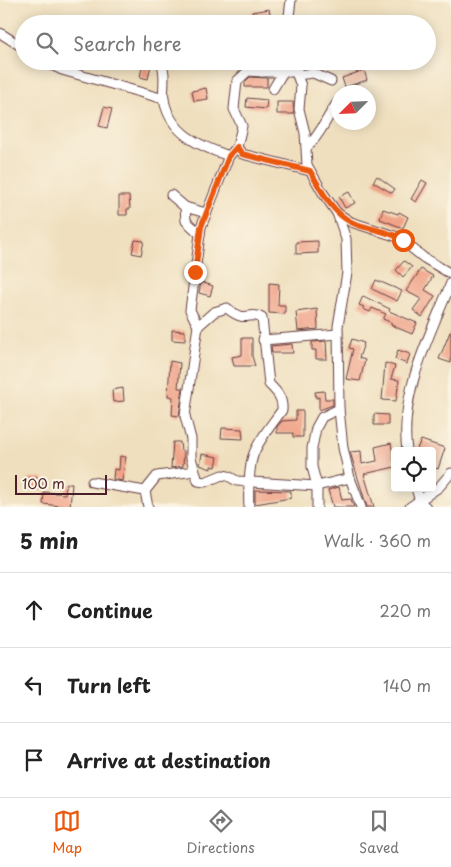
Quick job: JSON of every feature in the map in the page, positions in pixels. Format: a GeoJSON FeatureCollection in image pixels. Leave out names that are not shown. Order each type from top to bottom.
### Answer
{"type":"FeatureCollection","features":[{"type":"Feature","properties":{"kind":"street"},"geometry":{"type":"LineString","coordinates":[[289,15],[291,0]]}},
{"type":"Feature","properties":{"kind":"street"},"geometry":{"type":"LineString","coordinates":[[0,33],[15,42]]}},
{"type":"Feature","properties":{"kind":"street"},"geometry":{"type":"LineString","coordinates":[[62,70],[164,99]]}},
{"type":"Feature","properties":{"kind":"street"},"geometry":{"type":"LineString","coordinates":[[164,70],[164,99],[173,124],[180,132],[201,146],[229,156]]}},
{"type":"Feature","properties":{"kind":"street"},"geometry":{"type":"LineString","coordinates":[[297,70],[301,86],[300,116],[307,147],[307,165],[337,213],[348,256],[338,334],[339,409],[343,448],[350,478],[361,507]]}},
{"type":"Feature","properties":{"kind":"street"},"geometry":{"type":"LineString","coordinates":[[331,81],[314,73],[297,74],[248,71],[237,81],[234,109],[242,126],[237,147],[229,156],[206,213],[200,234],[190,310],[198,326],[186,416],[191,439],[191,458],[200,482],[222,475],[237,481],[317,486],[350,478]]}},
{"type":"Feature","properties":{"kind":"street"},"geometry":{"type":"LineString","coordinates":[[272,89],[282,72]]}},
{"type":"Feature","properties":{"kind":"street"},"geometry":{"type":"LineString","coordinates":[[307,147],[313,142],[331,111]]}},
{"type":"Feature","properties":{"kind":"street"},"geometry":{"type":"LineString","coordinates":[[237,147],[242,154],[310,171]]}},
{"type":"Feature","properties":{"kind":"street"},"geometry":{"type":"LineString","coordinates":[[171,195],[185,207],[206,213]]}},
{"type":"Feature","properties":{"kind":"street"},"geometry":{"type":"LineString","coordinates":[[185,207],[186,221],[200,234]]}},
{"type":"Feature","properties":{"kind":"street"},"geometry":{"type":"LineString","coordinates":[[337,213],[351,222],[398,237],[424,258],[451,274]]}},
{"type":"Feature","properties":{"kind":"street"},"geometry":{"type":"LineString","coordinates":[[342,228],[351,222]]}},
{"type":"Feature","properties":{"kind":"street"},"geometry":{"type":"LineString","coordinates":[[407,447],[406,416],[410,395],[451,283]]}},
{"type":"Feature","properties":{"kind":"street"},"geometry":{"type":"LineString","coordinates":[[198,326],[214,312],[227,308],[238,317],[259,316],[263,321],[269,384],[278,392],[282,410],[254,452],[249,482],[249,507]]}},
{"type":"Feature","properties":{"kind":"street"},"geometry":{"type":"LineString","coordinates":[[264,340],[338,334]]}},
{"type":"Feature","properties":{"kind":"street"},"geometry":{"type":"LineString","coordinates":[[318,507],[317,486],[312,467],[312,448],[316,428],[322,417],[339,409]]}},
{"type":"Feature","properties":{"kind":"street"},"geometry":{"type":"LineString","coordinates":[[145,490],[158,476],[195,471]]}},
{"type":"Feature","properties":{"kind":"street"},"geometry":{"type":"LineString","coordinates":[[417,506],[439,487],[451,473]]}},
{"type":"Feature","properties":{"kind":"street"},"geometry":{"type":"LineString","coordinates":[[92,482],[145,490]]}},
{"type":"Feature","properties":{"kind":"street"},"geometry":{"type":"LineString","coordinates":[[145,490],[148,507]]}},
{"type":"Feature","properties":{"kind":"street"},"geometry":{"type":"LineString","coordinates":[[416,492],[417,506]]}},
{"type":"Feature","properties":{"kind":"building"},"geometry":{"type":"Polygon","coordinates":[[[269,9],[270,15],[252,15],[252,12],[269,9]]]}},
{"type":"Feature","properties":{"kind":"building"},"geometry":{"type":"Polygon","coordinates":[[[141,70],[150,70],[148,79],[140,77],[141,70]]]}},
{"type":"Feature","properties":{"kind":"building"},"geometry":{"type":"Polygon","coordinates":[[[364,70],[367,80],[344,85],[342,78],[364,70]]]}},
{"type":"Feature","properties":{"kind":"building"},"geometry":{"type":"Polygon","coordinates":[[[250,77],[267,78],[267,87],[245,87],[245,82],[250,77]]]}},
{"type":"Feature","properties":{"kind":"building"},"geometry":{"type":"Polygon","coordinates":[[[206,88],[208,99],[194,101],[192,91],[206,88]]]}},
{"type":"Feature","properties":{"kind":"building"},"geometry":{"type":"Polygon","coordinates":[[[247,98],[267,100],[266,109],[246,107],[247,98]]]}},
{"type":"Feature","properties":{"kind":"building"},"geometry":{"type":"Polygon","coordinates":[[[277,102],[293,102],[294,114],[277,114],[277,102]]]}},
{"type":"Feature","properties":{"kind":"building"},"geometry":{"type":"Polygon","coordinates":[[[104,107],[112,109],[107,128],[99,126],[104,107]]]}},
{"type":"Feature","properties":{"kind":"building"},"geometry":{"type":"Polygon","coordinates":[[[377,176],[395,189],[392,193],[373,182],[377,176]]]}},
{"type":"Feature","properties":{"kind":"building"},"geometry":{"type":"Polygon","coordinates":[[[422,180],[427,183],[416,202],[411,199],[422,180]]]}},
{"type":"Feature","properties":{"kind":"building"},"geometry":{"type":"Polygon","coordinates":[[[349,192],[355,203],[345,208],[339,197],[349,192]]]}},
{"type":"Feature","properties":{"kind":"building"},"geometry":{"type":"Polygon","coordinates":[[[119,196],[129,196],[130,209],[127,209],[127,215],[119,215],[119,196]]]}},
{"type":"Feature","properties":{"kind":"building"},"geometry":{"type":"Polygon","coordinates":[[[383,209],[398,214],[399,212],[408,217],[403,228],[380,219],[383,209]]]}},
{"type":"Feature","properties":{"kind":"building"},"geometry":{"type":"Polygon","coordinates":[[[135,240],[144,241],[141,255],[132,253],[135,240]]]}},
{"type":"Feature","properties":{"kind":"building"},"geometry":{"type":"Polygon","coordinates":[[[318,241],[318,253],[296,254],[296,242],[318,241]]]}},
{"type":"Feature","properties":{"kind":"building"},"geometry":{"type":"Polygon","coordinates":[[[404,261],[412,267],[403,277],[396,270],[404,261]]]}},
{"type":"Feature","properties":{"kind":"building"},"geometry":{"type":"Polygon","coordinates":[[[421,269],[433,276],[425,290],[435,296],[422,317],[413,310],[421,299],[406,291],[421,269]]]}},
{"type":"Feature","properties":{"kind":"building"},"geometry":{"type":"Polygon","coordinates":[[[376,280],[402,291],[397,301],[372,289],[376,280]]]}},
{"type":"Feature","properties":{"kind":"building"},"geometry":{"type":"Polygon","coordinates":[[[201,282],[213,286],[210,296],[199,293],[201,282]]]}},
{"type":"Feature","properties":{"kind":"building"},"geometry":{"type":"Polygon","coordinates":[[[269,283],[279,284],[278,305],[285,305],[285,314],[269,313],[269,283]]]}},
{"type":"Feature","properties":{"kind":"building"},"geometry":{"type":"Polygon","coordinates":[[[363,296],[390,309],[389,311],[417,323],[412,334],[391,325],[392,323],[383,319],[386,314],[372,308],[370,312],[363,309],[364,307],[359,305],[363,296]]]}},
{"type":"Feature","properties":{"kind":"building"},"geometry":{"type":"Polygon","coordinates":[[[317,309],[318,329],[298,331],[296,312],[317,309]]]}},
{"type":"Feature","properties":{"kind":"building"},"geometry":{"type":"Polygon","coordinates":[[[172,330],[185,331],[185,341],[172,340],[172,330]]]}},
{"type":"Feature","properties":{"kind":"building"},"geometry":{"type":"Polygon","coordinates":[[[451,332],[451,363],[439,359],[451,332]]]}},
{"type":"Feature","properties":{"kind":"building"},"geometry":{"type":"Polygon","coordinates":[[[242,338],[252,338],[252,356],[255,366],[234,366],[232,357],[242,355],[242,338]]]}},
{"type":"Feature","properties":{"kind":"building"},"geometry":{"type":"Polygon","coordinates":[[[352,339],[364,343],[359,358],[365,360],[360,381],[346,379],[353,349],[349,348],[352,339]]]}},
{"type":"Feature","properties":{"kind":"building"},"geometry":{"type":"Polygon","coordinates":[[[326,341],[327,359],[316,359],[316,350],[312,350],[312,342],[326,341]]]}},
{"type":"Feature","properties":{"kind":"building"},"geometry":{"type":"Polygon","coordinates":[[[292,344],[293,353],[272,353],[271,346],[292,344]]]}},
{"type":"Feature","properties":{"kind":"building"},"geometry":{"type":"Polygon","coordinates":[[[398,350],[410,354],[407,364],[395,359],[398,350]]]}},
{"type":"Feature","properties":{"kind":"building"},"geometry":{"type":"Polygon","coordinates":[[[170,361],[180,363],[178,388],[183,388],[179,416],[172,415],[173,397],[168,396],[170,361]]]}},
{"type":"Feature","properties":{"kind":"building"},"geometry":{"type":"Polygon","coordinates":[[[385,363],[395,366],[391,379],[399,380],[396,401],[382,400],[385,363]]]}},
{"type":"Feature","properties":{"kind":"building"},"geometry":{"type":"Polygon","coordinates":[[[123,388],[124,401],[113,402],[112,390],[123,388]]]}},
{"type":"Feature","properties":{"kind":"building"},"geometry":{"type":"Polygon","coordinates":[[[324,391],[325,399],[333,399],[333,405],[319,410],[319,397],[316,398],[315,392],[324,391]]]}},
{"type":"Feature","properties":{"kind":"building"},"geometry":{"type":"Polygon","coordinates":[[[296,411],[303,411],[303,437],[293,437],[293,433],[277,433],[277,427],[282,421],[296,420],[296,411]]]}},
{"type":"Feature","properties":{"kind":"building"},"geometry":{"type":"Polygon","coordinates":[[[374,414],[388,415],[388,425],[374,425],[374,414]]]}},
{"type":"Feature","properties":{"kind":"building"},"geometry":{"type":"Polygon","coordinates":[[[222,428],[242,429],[243,439],[221,438],[222,428]]]}},
{"type":"Feature","properties":{"kind":"building"},"geometry":{"type":"Polygon","coordinates":[[[421,440],[445,448],[438,469],[436,468],[436,447],[418,447],[421,440]]]}},
{"type":"Feature","properties":{"kind":"building"},"geometry":{"type":"Polygon","coordinates":[[[173,442],[180,442],[181,451],[184,451],[183,466],[171,468],[173,442]]]}},
{"type":"Feature","properties":{"kind":"building"},"geometry":{"type":"Polygon","coordinates":[[[391,443],[391,468],[364,474],[374,507],[367,507],[350,452],[361,451],[362,464],[377,461],[375,447],[391,443]]]}},
{"type":"Feature","properties":{"kind":"building"},"geometry":{"type":"Polygon","coordinates":[[[202,454],[218,457],[216,467],[211,466],[211,469],[200,465],[202,454]]]}},
{"type":"Feature","properties":{"kind":"building"},"geometry":{"type":"Polygon","coordinates":[[[120,456],[126,457],[122,481],[113,479],[114,469],[119,470],[120,456]]]}},
{"type":"Feature","properties":{"kind":"building"},"geometry":{"type":"Polygon","coordinates":[[[28,478],[43,478],[43,489],[28,489],[28,478]]]}},
{"type":"Feature","properties":{"kind":"building"},"geometry":{"type":"Polygon","coordinates":[[[66,484],[72,484],[70,507],[43,504],[44,492],[65,494],[66,484]]]}},
{"type":"Feature","properties":{"kind":"building"},"geometry":{"type":"Polygon","coordinates":[[[339,487],[342,500],[351,499],[354,507],[333,507],[328,490],[339,487]]]}},
{"type":"Feature","properties":{"kind":"building"},"geometry":{"type":"Polygon","coordinates":[[[255,490],[291,491],[291,498],[255,504],[255,490]]]}},
{"type":"Feature","properties":{"kind":"route"},"geometry":{"type":"LineString","coordinates":[[195,272],[201,227],[229,156],[237,147],[242,154],[310,171],[337,213],[351,222],[394,235],[403,240]]}}]}
